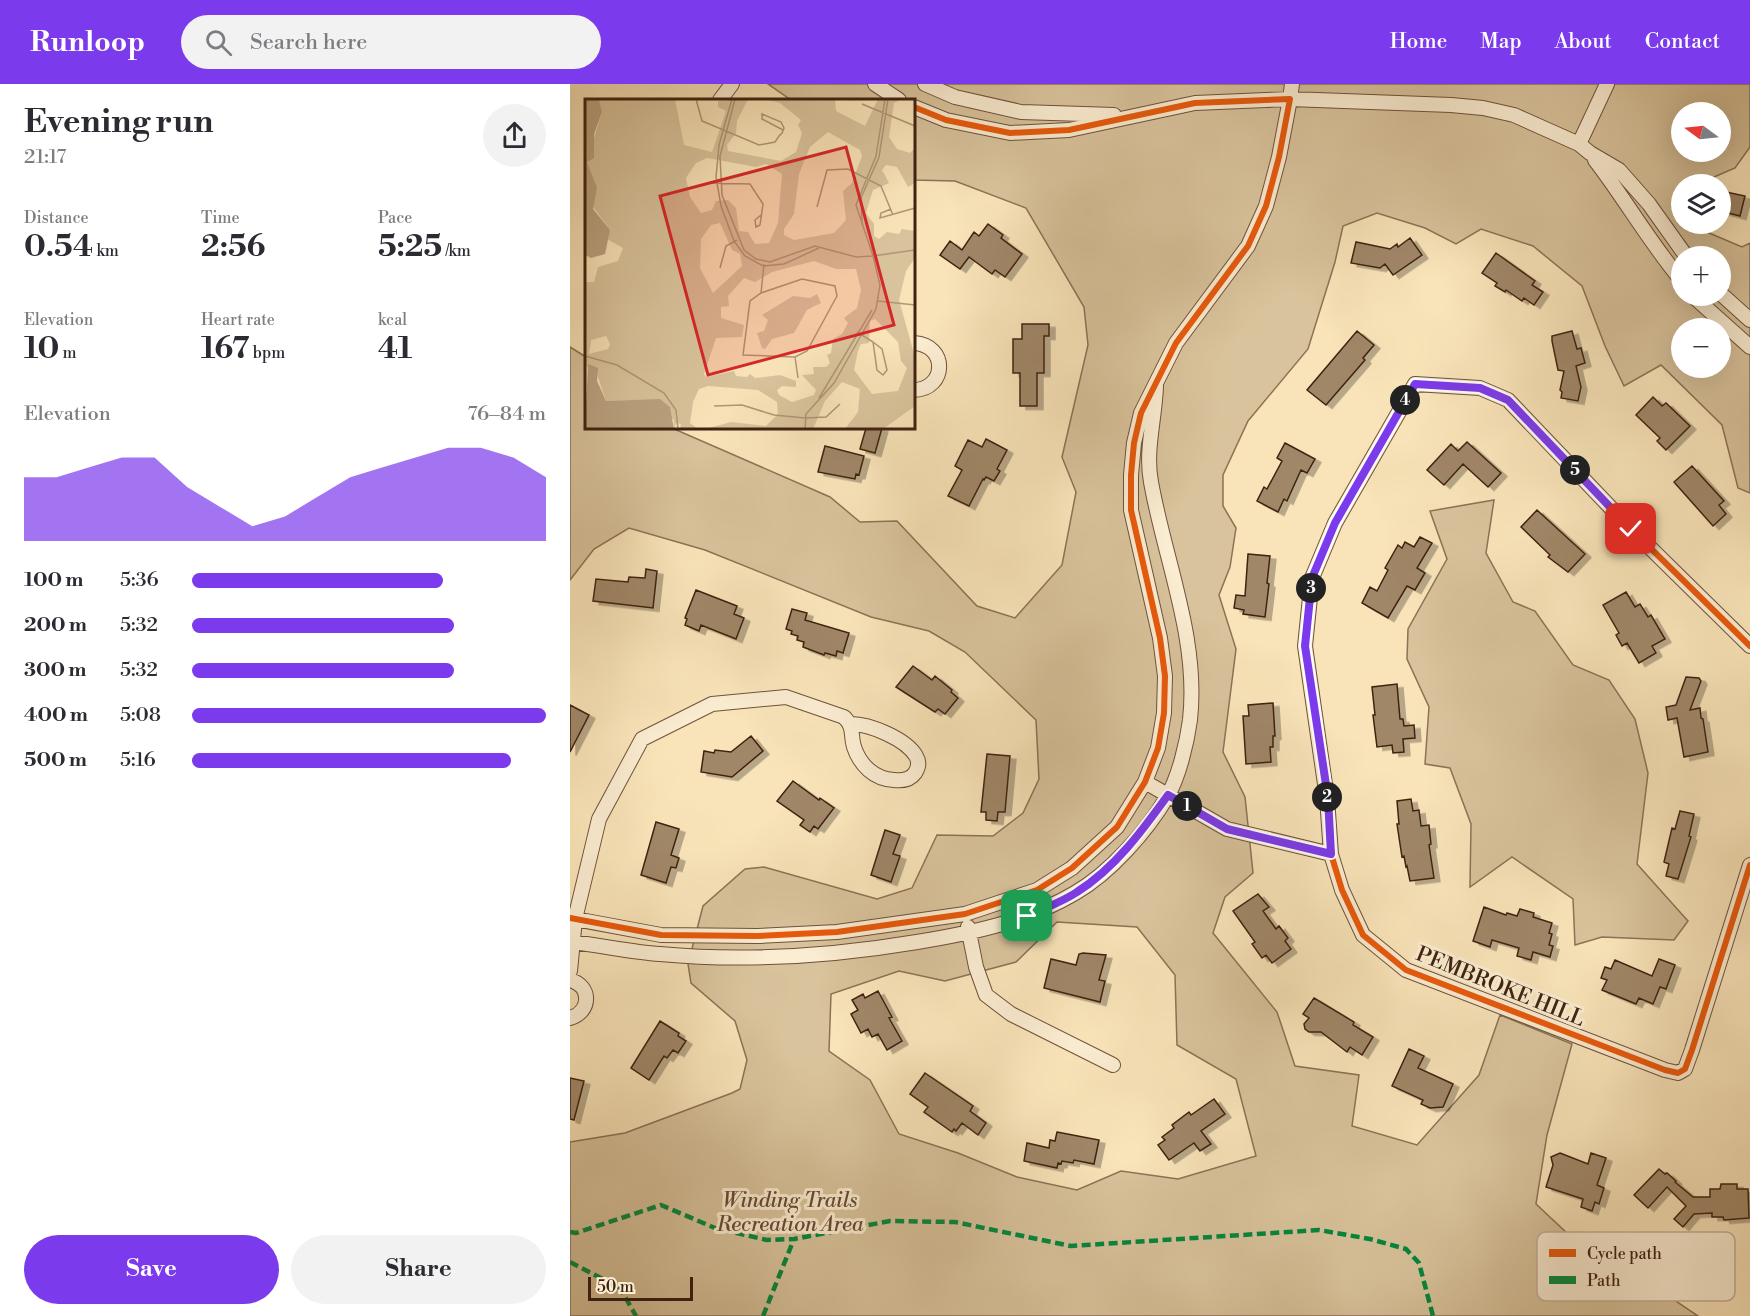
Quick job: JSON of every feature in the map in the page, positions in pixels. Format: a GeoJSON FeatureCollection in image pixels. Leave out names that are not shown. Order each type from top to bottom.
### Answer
{"type":"FeatureCollection","features":[{"type":"Feature","properties":{"kind":"street"},"geometry":{"type":"LineString","coordinates":[[721,99],[732,84]]}},
{"type":"Feature","properties":{"kind":"street"},"geometry":{"type":"LineString","coordinates":[[875,84],[898,99]]}},
{"type":"Feature","properties":{"kind":"street"},"geometry":{"type":"LineString","coordinates":[[925,84],[955,97],[1021,112],[1140,115]]}},
{"type":"Feature","properties":{"kind":"street"},"geometry":{"type":"LineString","coordinates":[[572,919],[662,935],[757,936],[837,932],[965,914],[1037,891],[1072,868],[1117,827],[1145,782],[1158,748],[1164,713],[1165,676],[1160,638],[1131,510],[1134,443],[1141,413],[1176,343],[1248,246],[1266,206],[1279,157],[1292,84]]}},
{"type":"Feature","properties":{"kind":"street"},"geometry":{"type":"LineString","coordinates":[[1579,144],[1607,84]]}},
{"type":"Feature","properties":{"kind":"street"},"geometry":{"type":"LineString","coordinates":[[915,107],[946,120],[1011,133],[1069,130],[1195,103],[1290,99],[1483,108],[1514,115],[1579,144],[1619,170],[1649,204],[1679,246]]}},
{"type":"Feature","properties":{"kind":"street"},"geometry":{"type":"LineString","coordinates":[[1590,153],[1671,268]]}},
{"type":"Feature","properties":{"kind":"street"},"geometry":{"type":"LineString","coordinates":[[1731,301],[1748,313],[1731,324]]}},
{"type":"Feature","properties":{"kind":"street"},"geometry":{"type":"LineString","coordinates":[[1704,306],[1717,318]]}},
{"type":"Feature","properties":{"kind":"street"},"geometry":{"type":"LineString","coordinates":[[1731,330],[1750,347]]}},
{"type":"Feature","properties":{"kind":"street"},"geometry":{"type":"LineString","coordinates":[[915,343],[924,344],[935,353],[939,368],[933,382],[927,387],[915,390]]}},
{"type":"Feature","properties":{"kind":"street"},"geometry":{"type":"LineString","coordinates":[[571,942],[658,954],[728,958],[875,950],[969,934],[1027,916],[1077,892],[1116,861],[1168,795],[1182,758],[1190,719],[1191,665],[1181,610],[1150,480],[1150,444],[1156,383]]}},
{"type":"Feature","properties":{"kind":"street","name":"PEMBROKE HILL"},"geometry":{"type":"LineString","coordinates":[[1750,646],[1631,529],[1508,400],[1480,388],[1415,384],[1335,523],[1312,578],[1305,646],[1328,798],[1331,854],[1342,890],[1363,935],[1406,970],[1678,1073],[1685,1069],[1689,1060],[1750,865]]}},
{"type":"Feature","properties":{"kind":"street"},"geometry":{"type":"LineString","coordinates":[[570,971],[572,919],[599,819],[642,739],[712,704],[786,697],[844,717],[851,724],[854,746],[864,765],[873,774],[890,780],[904,781],[914,775],[918,759],[910,747],[871,726],[851,724]]}},
{"type":"Feature","properties":{"kind":"street"},"geometry":{"type":"LineString","coordinates":[[1145,782],[1227,829],[1331,854]]}},
{"type":"Feature","properties":{"kind":"street"},"geometry":{"type":"LineString","coordinates":[[965,914],[976,967],[986,995],[1011,1014],[1113,1065]]}},
{"type":"Feature","properties":{"kind":"street"},"geometry":{"type":"LineString","coordinates":[[570,980],[584,990],[586,1001],[581,1013],[570,1018]]}},
{"type":"Feature","properties":{"kind":"green space","name":"Winding Trails Recreation Area"},"geometry":{"type":"Polygon","coordinates":[[[768,84],[1750,84],[1750,147],[1735,168],[1721,174],[1671,174],[1671,234],[1711,234],[1742,247],[1750,243],[1750,493],[1738,488],[1722,425],[1674,378],[1731,378],[1731,318],[1671,318],[1671,375],[1661,365],[1624,386],[1605,346],[1582,286],[1533,246],[1481,229],[1456,244],[1425,228],[1377,213],[1343,226],[1335,262],[1308,349],[1248,421],[1223,475],[1223,506],[1236,528],[1230,567],[1219,595],[1236,649],[1223,752],[1245,797],[1253,873],[1225,897],[1213,933],[1277,1012],[1295,1066],[1359,1075],[1352,1126],[1417,1145],[1479,1075],[1500,1015],[1572,1044],[1547,1135],[1536,1204],[1566,1232],[1537,1232],[1537,1301],[1676,1301],[1698,1316],[570,1316],[570,1142],[625,1133],[740,1089],[747,1060],[735,1021],[691,983],[688,964],[703,906],[745,869],[764,867],[877,899],[912,888],[937,835],[993,836],[1023,813],[1039,779],[1036,720],[965,652],[929,631],[871,617],[705,550],[629,528],[594,549],[570,580],[570,347],[585,356],[585,429],[674,429],[830,497],[860,522],[897,521],[977,606],[1015,618],[1062,565],[1076,492],[1062,457],[1088,345],[1084,307],[1026,208],[955,181],[915,180],[915,99],[790,99],[768,84]],[[1057,922],[1016,962],[945,981],[899,971],[831,994],[829,1051],[870,1080],[899,1134],[958,1153],[1017,1177],[1077,1190],[1121,1171],[1178,1179],[1256,1156],[1236,1079],[1177,1045],[1175,975],[1137,927],[1057,922]]]}},
{"type":"Feature","properties":{"kind":"green space"},"geometry":{"type":"Polygon","coordinates":[[[1494,500],[1486,553],[1513,602],[1535,611],[1573,665],[1609,680],[1635,719],[1648,773],[1637,864],[1688,921],[1674,940],[1602,937],[1575,945],[1573,899],[1512,857],[1470,887],[1471,824],[1450,768],[1425,764],[1429,707],[1407,659],[1408,629],[1447,559],[1430,511],[1494,500]]]}},
{"type":"Feature","properties":{"kind":"building"},"geometry":{"type":"Polygon","coordinates":[[[1731,193],[1745,196],[1740,216],[1731,214],[1731,193]]]}},
{"type":"Feature","properties":{"kind":"building"},"geometry":{"type":"Polygon","coordinates":[[[988,224],[1003,235],[1001,238],[1022,254],[1005,277],[995,270],[992,274],[969,257],[960,269],[940,255],[950,241],[962,250],[974,232],[979,236],[988,224]]]}},
{"type":"Feature","properties":{"kind":"building"},"geometry":{"type":"Polygon","coordinates":[[[1410,238],[1422,255],[1393,275],[1385,264],[1380,268],[1351,263],[1356,242],[1390,249],[1397,244],[1398,247],[1410,238]]]}},
{"type":"Feature","properties":{"kind":"building"},"geometry":{"type":"Polygon","coordinates":[[[1496,253],[1535,281],[1532,285],[1543,292],[1534,305],[1524,298],[1522,301],[1506,290],[1505,292],[1495,286],[1497,283],[1482,273],[1496,253]]]}},
{"type":"Feature","properties":{"kind":"building"},"geometry":{"type":"Polygon","coordinates":[[[1022,324],[1049,324],[1049,336],[1044,336],[1044,373],[1037,373],[1037,406],[1020,406],[1020,373],[1013,373],[1013,339],[1022,339],[1022,324]]]}},
{"type":"Feature","properties":{"kind":"building"},"geometry":{"type":"Polygon","coordinates":[[[1357,331],[1374,345],[1363,358],[1365,360],[1326,405],[1307,390],[1357,331]]]}},
{"type":"Feature","properties":{"kind":"building"},"geometry":{"type":"Polygon","coordinates":[[[1572,331],[1577,349],[1581,348],[1585,363],[1576,366],[1581,387],[1578,401],[1561,398],[1560,390],[1564,371],[1558,370],[1552,341],[1552,336],[1572,331]]]}},
{"type":"Feature","properties":{"kind":"building"},"geometry":{"type":"Polygon","coordinates":[[[1653,397],[1662,406],[1666,403],[1690,426],[1666,450],[1657,441],[1660,438],[1636,415],[1653,397]]]}},
{"type":"Feature","properties":{"kind":"building"},"geometry":{"type":"Polygon","coordinates":[[[866,429],[882,429],[875,453],[860,449],[866,429]]]}},
{"type":"Feature","properties":{"kind":"building"},"geometry":{"type":"Polygon","coordinates":[[[986,439],[1007,450],[997,469],[1000,471],[994,481],[986,477],[983,479],[969,506],[948,496],[962,470],[955,466],[968,440],[982,447],[986,439]]]}},
{"type":"Feature","properties":{"kind":"building"},"geometry":{"type":"Polygon","coordinates":[[[1467,442],[1501,473],[1488,487],[1463,464],[1444,485],[1427,470],[1451,444],[1458,451],[1467,442]]]}},
{"type":"Feature","properties":{"kind":"building"},"geometry":{"type":"Polygon","coordinates":[[[1285,443],[1315,459],[1307,473],[1301,470],[1287,501],[1284,499],[1278,512],[1257,501],[1264,487],[1267,489],[1282,461],[1277,458],[1285,443]]]}},
{"type":"Feature","properties":{"kind":"building"},"geometry":{"type":"Polygon","coordinates":[[[825,446],[864,456],[859,475],[856,474],[855,479],[818,472],[825,446]]]}},
{"type":"Feature","properties":{"kind":"building"},"geometry":{"type":"Polygon","coordinates":[[[1692,466],[1724,501],[1719,505],[1726,514],[1713,526],[1674,482],[1692,466]]]}},
{"type":"Feature","properties":{"kind":"building"},"geometry":{"type":"Polygon","coordinates":[[[1537,510],[1585,554],[1568,572],[1548,557],[1550,555],[1521,527],[1537,510]]]}},
{"type":"Feature","properties":{"kind":"building"},"geometry":{"type":"Polygon","coordinates":[[[1420,537],[1432,543],[1417,568],[1425,573],[1415,590],[1407,586],[1388,618],[1362,603],[1370,587],[1377,591],[1388,570],[1385,568],[1398,545],[1402,548],[1405,542],[1414,547],[1420,537]]]}},
{"type":"Feature","properties":{"kind":"building"},"geometry":{"type":"Polygon","coordinates":[[[1248,554],[1270,556],[1265,617],[1243,614],[1244,610],[1234,608],[1236,595],[1245,596],[1248,554]]]}},
{"type":"Feature","properties":{"kind":"building"},"geometry":{"type":"Polygon","coordinates":[[[646,569],[657,571],[653,608],[593,601],[596,579],[628,582],[629,577],[645,578],[646,569]]]}},
{"type":"Feature","properties":{"kind":"building"},"geometry":{"type":"Polygon","coordinates":[[[696,590],[737,606],[734,614],[744,618],[736,639],[701,625],[699,631],[685,625],[687,619],[685,618],[696,590]]]}},
{"type":"Feature","properties":{"kind":"building"},"geometry":{"type":"Polygon","coordinates":[[[1626,592],[1635,607],[1640,604],[1648,617],[1651,615],[1665,639],[1652,646],[1656,653],[1639,663],[1627,643],[1622,646],[1616,635],[1619,633],[1603,605],[1626,592]]]}},
{"type":"Feature","properties":{"kind":"building"},"geometry":{"type":"Polygon","coordinates":[[[792,609],[807,613],[805,620],[849,633],[843,653],[837,651],[836,656],[825,653],[824,655],[803,647],[804,642],[797,640],[798,636],[786,629],[792,609]]]}},
{"type":"Feature","properties":{"kind":"building"},"geometry":{"type":"Polygon","coordinates":[[[913,666],[932,680],[935,676],[958,698],[945,714],[938,709],[935,712],[896,687],[913,666]]]}},
{"type":"Feature","properties":{"kind":"building"},"geometry":{"type":"Polygon","coordinates":[[[1686,677],[1699,678],[1701,681],[1690,710],[1700,708],[1708,752],[1684,757],[1677,718],[1668,720],[1666,707],[1676,705],[1686,677]]]}},
{"type":"Feature","properties":{"kind":"building"},"geometry":{"type":"Polygon","coordinates":[[[1397,684],[1400,719],[1403,719],[1404,726],[1414,725],[1415,738],[1403,739],[1404,752],[1393,753],[1392,745],[1377,747],[1372,687],[1397,684]]]}},
{"type":"Feature","properties":{"kind":"building"},"geometry":{"type":"Polygon","coordinates":[[[1273,703],[1275,736],[1273,736],[1273,747],[1270,747],[1271,762],[1246,764],[1243,716],[1249,716],[1248,705],[1273,703]]]}},
{"type":"Feature","properties":{"kind":"building"},"geometry":{"type":"Polygon","coordinates":[[[570,705],[589,715],[570,752],[570,705]]]}},
{"type":"Feature","properties":{"kind":"building"},"geometry":{"type":"Polygon","coordinates":[[[751,736],[763,751],[732,777],[701,772],[704,751],[731,752],[751,736]]]}},
{"type":"Feature","properties":{"kind":"building"},"geometry":{"type":"Polygon","coordinates":[[[987,754],[1010,756],[1005,812],[998,812],[997,821],[986,820],[986,812],[981,812],[987,754]]]}},
{"type":"Feature","properties":{"kind":"building"},"geometry":{"type":"Polygon","coordinates":[[[793,781],[834,808],[818,829],[814,826],[810,832],[800,825],[804,820],[777,801],[793,781]]]}},
{"type":"Feature","properties":{"kind":"building"},"geometry":{"type":"Polygon","coordinates":[[[1411,799],[1413,811],[1419,810],[1421,826],[1429,825],[1431,844],[1429,845],[1434,878],[1410,881],[1404,856],[1402,857],[1397,824],[1399,824],[1397,801],[1411,799]]]}},
{"type":"Feature","properties":{"kind":"building"},"geometry":{"type":"Polygon","coordinates":[[[1680,811],[1694,814],[1689,836],[1691,837],[1678,879],[1666,876],[1669,864],[1664,862],[1672,828],[1675,829],[1680,811]]]}},
{"type":"Feature","properties":{"kind":"building"},"geometry":{"type":"Polygon","coordinates":[[[656,822],[679,829],[671,855],[679,858],[676,868],[671,867],[666,883],[641,875],[656,822]]]}},
{"type":"Feature","properties":{"kind":"building"},"geometry":{"type":"Polygon","coordinates":[[[885,830],[900,835],[893,854],[900,856],[891,882],[871,875],[885,830]]]}},
{"type":"Feature","properties":{"kind":"building"},"geometry":{"type":"Polygon","coordinates":[[[1258,894],[1269,907],[1263,911],[1276,929],[1279,926],[1288,938],[1285,941],[1291,949],[1272,963],[1266,955],[1262,958],[1252,944],[1255,942],[1233,911],[1258,894]]]}},
{"type":"Feature","properties":{"kind":"building"},"geometry":{"type":"Polygon","coordinates":[[[1484,907],[1506,915],[1507,913],[1517,916],[1520,909],[1534,913],[1533,917],[1552,923],[1549,933],[1552,934],[1549,945],[1553,946],[1550,957],[1533,952],[1531,960],[1517,956],[1519,948],[1492,940],[1490,947],[1473,941],[1484,907]]]}},
{"type":"Feature","properties":{"kind":"building"},"geometry":{"type":"Polygon","coordinates":[[[1079,954],[1106,955],[1099,980],[1105,981],[1100,1002],[1044,988],[1051,959],[1076,965],[1079,954]]]}},
{"type":"Feature","properties":{"kind":"building"},"geometry":{"type":"Polygon","coordinates":[[[1659,959],[1675,965],[1666,989],[1660,987],[1653,1004],[1639,998],[1636,1004],[1602,990],[1607,980],[1601,978],[1605,967],[1611,969],[1615,960],[1652,976],[1659,959]]]}},
{"type":"Feature","properties":{"kind":"building"},"geometry":{"type":"Polygon","coordinates":[[[878,991],[902,1041],[887,1050],[878,1034],[872,1037],[868,1029],[861,1033],[851,1014],[858,1010],[852,1000],[863,994],[865,998],[878,991]]]}},
{"type":"Feature","properties":{"kind":"building"},"geometry":{"type":"Polygon","coordinates":[[[1314,998],[1354,1022],[1353,1025],[1373,1037],[1362,1055],[1350,1047],[1347,1052],[1321,1032],[1309,1032],[1305,1029],[1304,1024],[1309,1018],[1303,1014],[1314,998]]]}},
{"type":"Feature","properties":{"kind":"building"},"geometry":{"type":"Polygon","coordinates":[[[660,1021],[679,1033],[678,1036],[686,1041],[678,1053],[673,1050],[667,1058],[664,1056],[649,1080],[631,1068],[660,1021]]]}},
{"type":"Feature","properties":{"kind":"building"},"geometry":{"type":"Polygon","coordinates":[[[1409,1049],[1424,1056],[1418,1068],[1453,1084],[1443,1107],[1430,1108],[1421,1104],[1423,1100],[1392,1086],[1409,1049]]]}},
{"type":"Feature","properties":{"kind":"building"},"geometry":{"type":"Polygon","coordinates":[[[925,1073],[973,1106],[970,1111],[986,1123],[978,1135],[962,1123],[956,1131],[954,1129],[952,1132],[924,1112],[928,1107],[910,1094],[925,1073]]]}},
{"type":"Feature","properties":{"kind":"building"},"geometry":{"type":"Polygon","coordinates":[[[570,1078],[584,1081],[574,1120],[570,1119],[570,1078]]]}},
{"type":"Feature","properties":{"kind":"building"},"geometry":{"type":"Polygon","coordinates":[[[1214,1099],[1225,1114],[1201,1131],[1211,1144],[1200,1151],[1194,1143],[1169,1160],[1158,1145],[1165,1140],[1162,1137],[1174,1128],[1172,1125],[1189,1112],[1191,1115],[1214,1099]]]}},
{"type":"Feature","properties":{"kind":"building"},"geometry":{"type":"Polygon","coordinates":[[[1057,1132],[1099,1140],[1094,1164],[1074,1160],[1073,1163],[1062,1161],[1061,1164],[1058,1163],[1057,1168],[1024,1161],[1027,1143],[1049,1148],[1050,1140],[1055,1141],[1057,1132]]]}},
{"type":"Feature","properties":{"kind":"building"},"geometry":{"type":"Polygon","coordinates":[[[1560,1153],[1588,1164],[1591,1153],[1606,1158],[1597,1185],[1604,1188],[1599,1204],[1595,1202],[1592,1211],[1581,1207],[1583,1199],[1546,1187],[1553,1165],[1551,1157],[1560,1153]]]}},
{"type":"Feature","properties":{"kind":"building"},"geometry":{"type":"Polygon","coordinates":[[[1659,1169],[1667,1173],[1693,1197],[1710,1197],[1710,1189],[1720,1189],[1721,1184],[1737,1184],[1737,1189],[1748,1189],[1749,1218],[1724,1220],[1723,1217],[1712,1217],[1712,1213],[1694,1214],[1683,1227],[1674,1219],[1686,1206],[1667,1187],[1648,1208],[1634,1195],[1659,1169]]]}},
{"type":"Feature","properties":{"kind":"marked path"},"geometry":{"type":"LineString","coordinates":[[570,1232],[576,1233],[661,1205],[715,1228],[767,1240],[794,1239],[890,1221],[955,1222],[1071,1246],[1319,1230],[1370,1239],[1406,1249],[1419,1263],[1433,1316]]}},
{"type":"Feature","properties":{"kind":"marked path"},"geometry":{"type":"LineString","coordinates":[[763,1316],[794,1239]]}},
{"type":"Feature","properties":{"kind":"marked path"},"geometry":{"type":"LineString","coordinates":[[570,1262],[620,1288],[636,1316]]}},
{"type":"Feature","properties":{"kind":"cycle path"},"geometry":{"type":"LineString","coordinates":[[570,918],[661,935],[757,936],[837,932],[965,914],[1037,890],[1072,868],[1117,827],[1145,782],[1158,748],[1164,713],[1165,676],[1160,638],[1131,510],[1134,443],[1141,413],[1176,343],[1248,246],[1266,206],[1279,157],[1290,99],[1195,103],[1069,130],[1010,133],[946,120],[915,107]]}},
{"type":"Feature","properties":{"kind":"cycle path"},"geometry":{"type":"LineString","coordinates":[[1750,646],[1631,529],[1508,400],[1480,388],[1415,384],[1335,523],[1312,578],[1305,646],[1327,798],[1331,854],[1342,890],[1363,935],[1406,970],[1678,1073],[1685,1069],[1692,1050],[1750,865]]}},
{"type":"Feature","properties":{"kind":"route"},"geometry":{"type":"LineString","coordinates":[[1027,916],[1077,892],[1116,861],[1168,795],[1227,829],[1331,854],[1328,798],[1305,646],[1312,578],[1335,523],[1415,384],[1480,388],[1508,400],[1631,529]]}}]}
